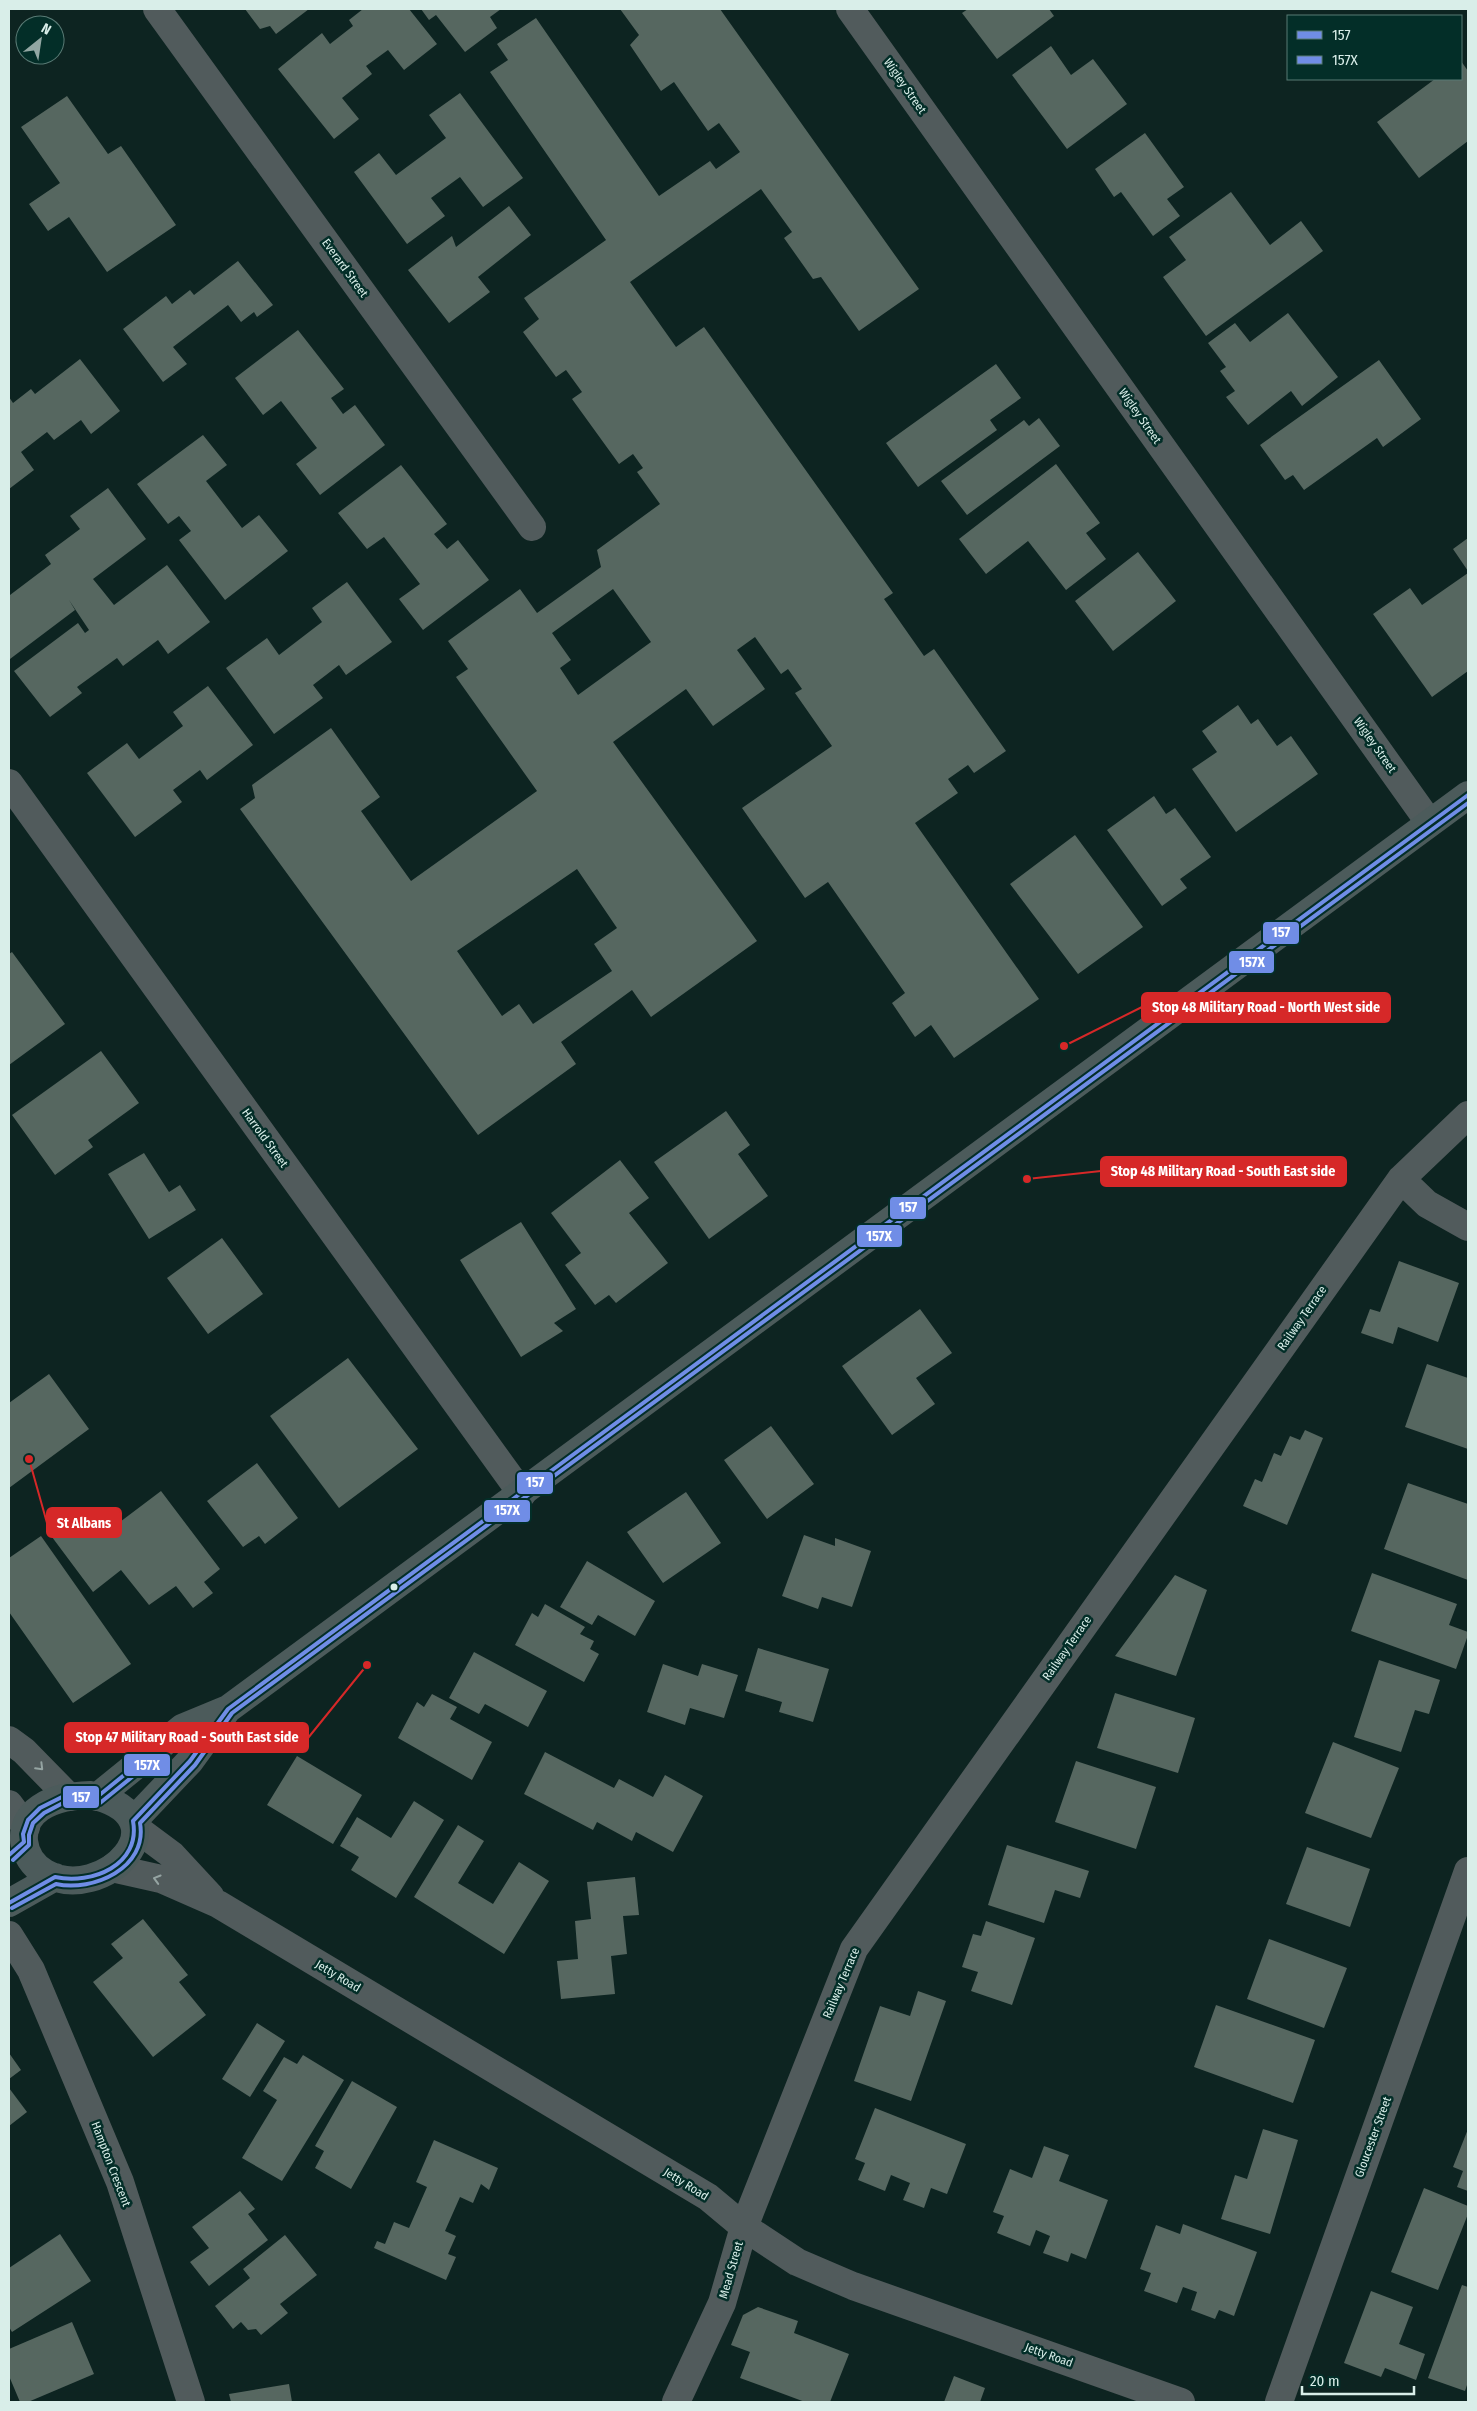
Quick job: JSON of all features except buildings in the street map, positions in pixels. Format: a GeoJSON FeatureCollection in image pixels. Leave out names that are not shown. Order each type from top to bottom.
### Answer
{"type":"FeatureCollection","features":[{"type":"Feature","properties":{"kind":"main road"},"geometry":{"type":"LineString","coordinates":[[97,1797],[182,1728],[228,1709],[1468,795]]}},
{"type":"Feature","properties":{"kind":"main road"},"geometry":{"type":"LineString","coordinates":[[135,1825],[190,1761],[228,1709]]}},
{"type":"Feature","properties":{"kind":"main road"},"geometry":{"type":"LineString","coordinates":[[62,1797],[69,1797],[97,1797],[112,1802],[131,1815],[135,1825],[133,1845],[121,1861],[101,1876],[80,1880],[62,1880],[44,1873],[31,1861],[19,1841],[28,1820],[40,1808],[62,1797]]}},
{"type":"Feature","properties":{"kind":"main road"},"geometry":{"type":"LineString","coordinates":[[9,1903],[54,1877]]}},
{"type":"Feature","properties":{"kind":"street","name":"Everard Street"},"geometry":{"type":"LineString","coordinates":[[157,9],[532,527]]}},
{"type":"Feature","properties":{"kind":"street","name":"Wigley Street"},"geometry":{"type":"LineString","coordinates":[[850,9],[1429,822]]}},
{"type":"Feature","properties":{"kind":"street","name":"Harrold Street"},"geometry":{"type":"LineString","coordinates":[[9,783],[522,1494]]}},
{"type":"Feature","properties":{"kind":"street","name":"Railway Terrace"},"geometry":{"type":"LineString","coordinates":[[744,2227],[854,1949],[1401,1179],[1468,1115]]}},
{"type":"Feature","properties":{"kind":"street"},"geometry":{"type":"LineString","coordinates":[[1401,1179],[1427,1204],[1468,1227]]}},
{"type":"Feature","properties":{"kind":"street"},"geometry":{"type":"LineString","coordinates":[[9,1740],[24,1751],[69,1797]]}},
{"type":"Feature","properties":{"kind":"street"},"geometry":{"type":"LineString","coordinates":[[9,1804],[19,1841]]}},
{"type":"Feature","properties":{"kind":"street","name":"Jetty Road"},"geometry":{"type":"LineString","coordinates":[[135,1825],[172,1856],[218,1904]]}},
{"type":"Feature","properties":{"kind":"street","name":"Jetty Road"},"geometry":{"type":"LineString","coordinates":[[112,1868],[161,1879],[218,1904],[708,2197],[744,2227],[797,2262],[853,2286],[1181,2402]]}},
{"type":"Feature","properties":{"kind":"street","name":"Gloucester Street"},"geometry":{"type":"LineString","coordinates":[[1279,2402],[1468,1871]]}},
{"type":"Feature","properties":{"kind":"street","name":"Hampton Crescent"},"geometry":{"type":"LineString","coordinates":[[9,1935],[30,1970],[120,2182],[191,2402]]}},
{"type":"Feature","properties":{"kind":"street","name":"Mead Street"},"geometry":{"type":"LineString","coordinates":[[677,2399],[703,2296],[744,2227]]}},
{"type":"Feature","properties":{"kind":"transit line","name":"157"},"geometry":{"type":"LineString","coordinates":[[9,1903],[55,1877],[69,1879],[84,1878],[111,1868],[122,1860],[129,1849],[133,1836],[133,1821],[190,1761],[228,1709],[1468,795]]}},
{"type":"Feature","properties":{"kind":"transit line","name":"157X"},"geometry":{"type":"LineString","coordinates":[[12,1908],[56,1884],[71,1886],[101,1880],[127,1864],[135,1853],[140,1839],[140,1823],[195,1765],[232,1713],[1468,803]]}},
{"type":"Feature","properties":{"kind":"transit line","name":"157"},"geometry":{"type":"LineString","coordinates":[[9,1855],[24,1842],[23,1834],[28,1820],[40,1808],[62,1797],[97,1797],[165,1742]]}},
{"type":"Feature","properties":{"kind":"transit line","name":"157X"},"geometry":{"type":"LineString","coordinates":[[13,1860],[29,1845],[29,1835],[33,1823],[44,1813],[63,1803],[100,1803],[169,1747]]}},
{"type":"Feature","properties":{"kind":"place","name":"Stop 48 Military Road - North West side"},"geometry":{"type":"Point","coordinates":[1064,1046]}},
{"type":"Feature","properties":{"kind":"place","name":"Stop 48 Military Road - South East side"},"geometry":{"type":"Point","coordinates":[1027,1179]}},
{"type":"Feature","properties":{"kind":"place","name":"St Albans"},"geometry":{"type":"Point","coordinates":[29,1459]}},
{"type":"Feature","properties":{"kind":"place","name":"Stop 47 Military Road - South East side"},"geometry":{"type":"Point","coordinates":[367,1665]}}]}
